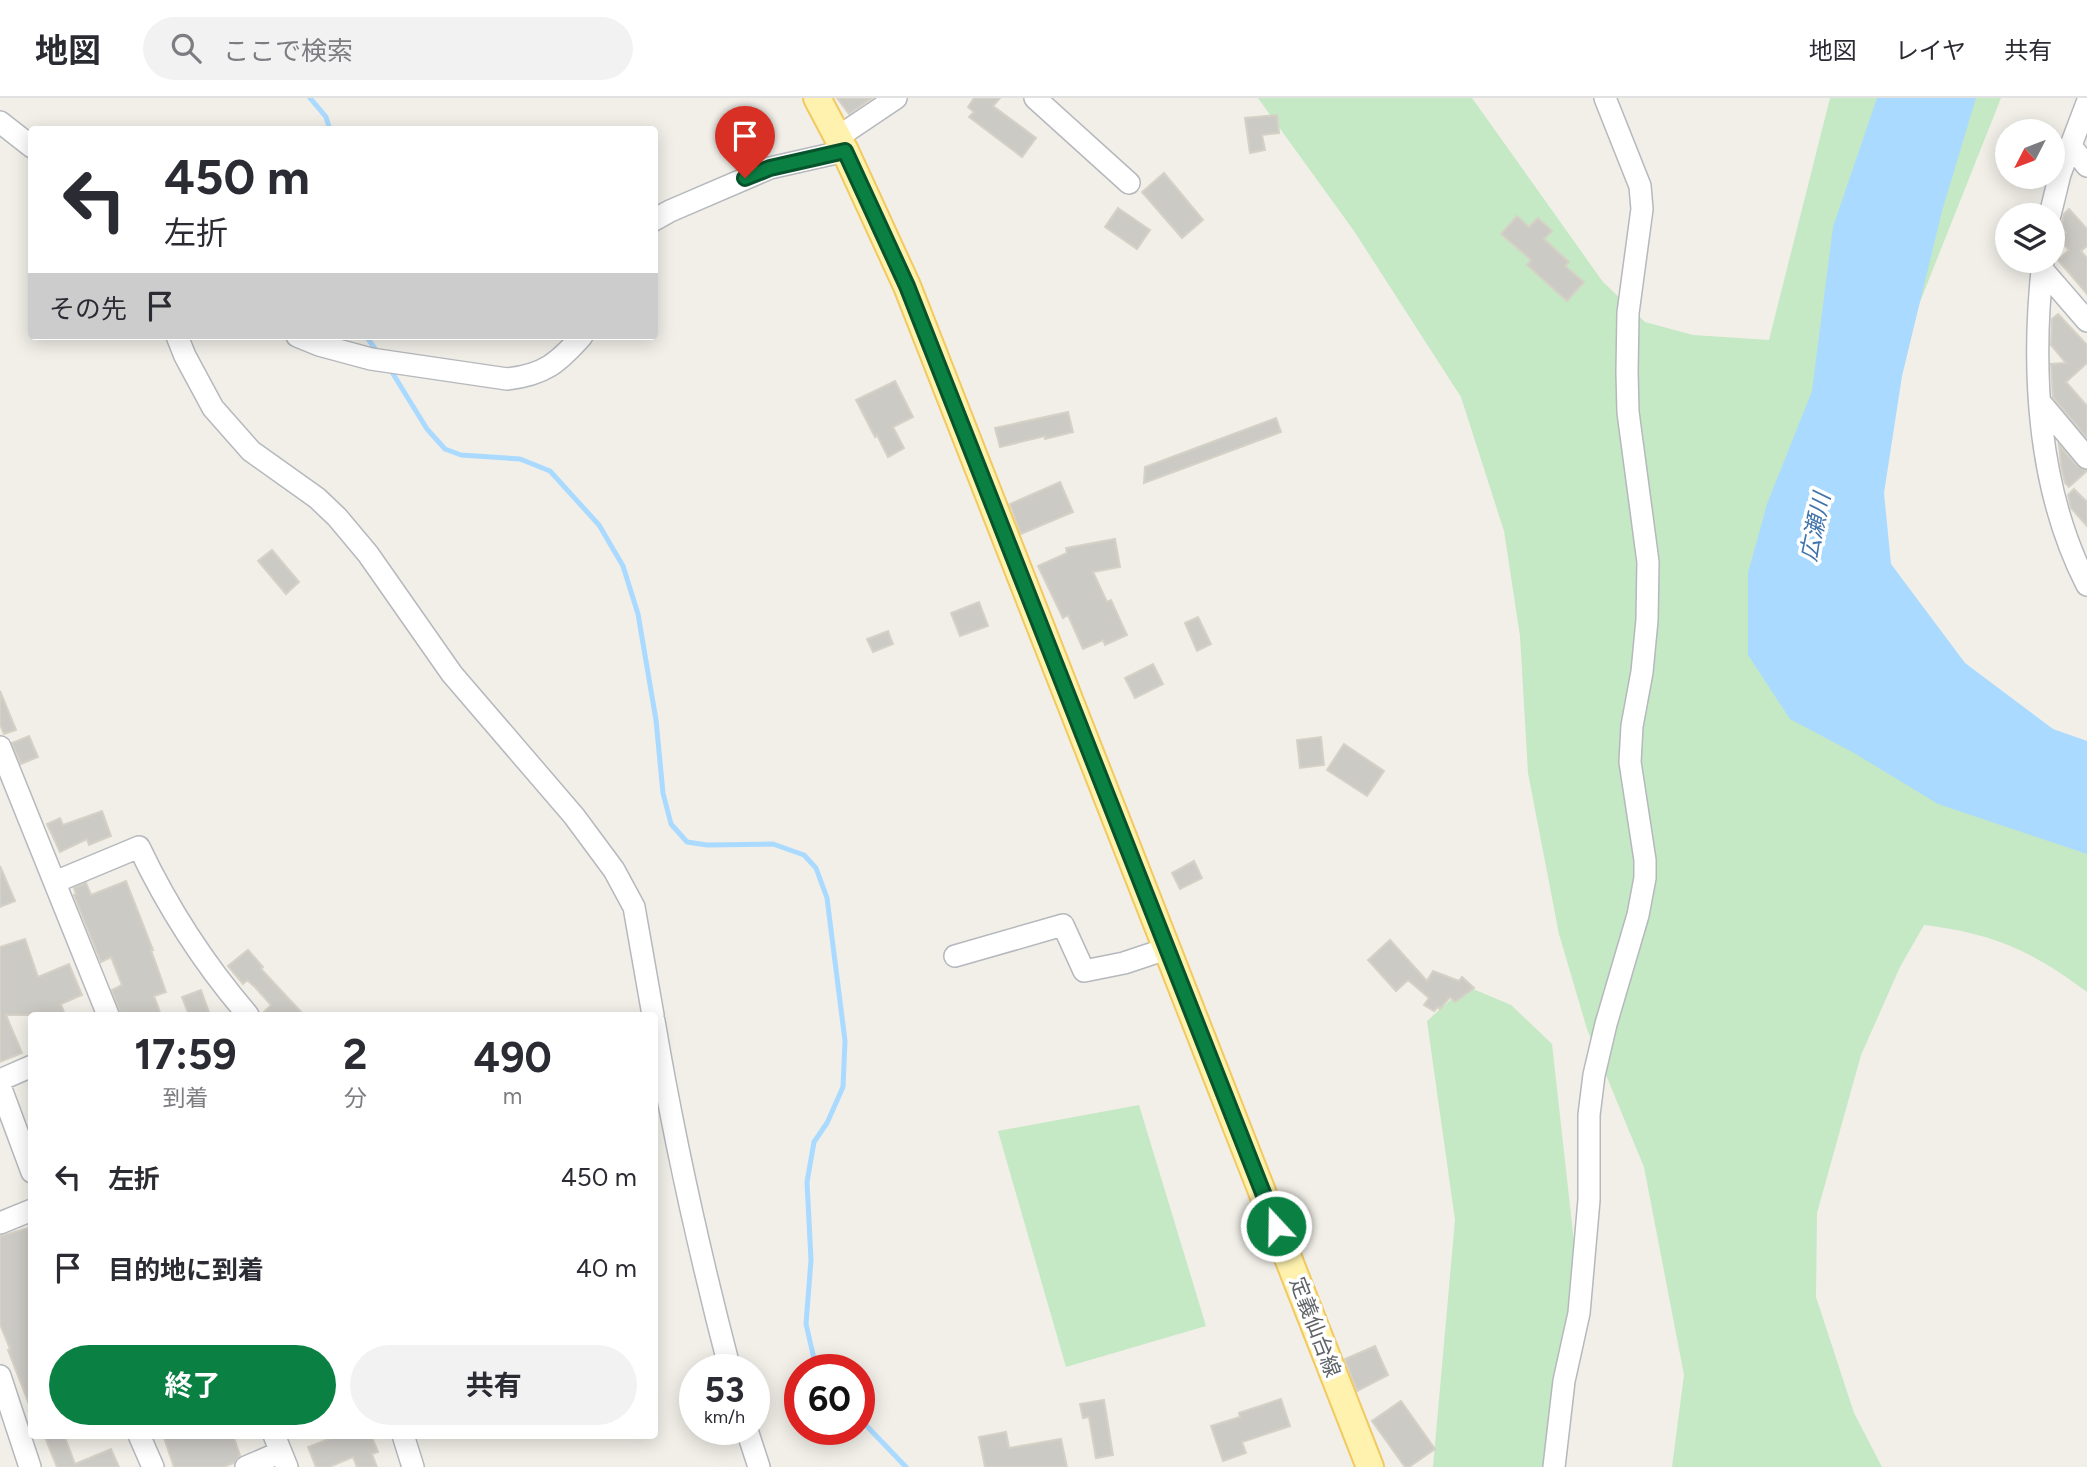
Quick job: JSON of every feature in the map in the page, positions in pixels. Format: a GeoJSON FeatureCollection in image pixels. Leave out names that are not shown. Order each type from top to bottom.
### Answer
{"type":"FeatureCollection","features":[{"type":"Feature","properties":{"kind":"main road","name":"定義仙台線"},"geometry":{"type":"LineString","coordinates":[[817,98],[907,286],[1370,1467]]}},
{"type":"Feature","properties":{"kind":"street"},"geometry":{"type":"LineString","coordinates":[[658,218],[770,168],[841,144],[896,98]]}},
{"type":"Feature","properties":{"kind":"street"},"geometry":{"type":"LineString","coordinates":[[1035,98],[1129,183]]}},
{"type":"Feature","properties":{"kind":"street"},"geometry":{"type":"LineString","coordinates":[[1554,1467],[1564,1381],[1579,1313],[1589,1200],[1589,1115],[1594,1075],[1638,915],[1645,878],[1630,762],[1632,726],[1642,672],[1647,620],[1648,562],[1628,412],[1627,372],[1628,313],[1642,209],[1640,186],[1605,98]]}},
{"type":"Feature","properties":{"kind":"street"},"geometry":{"type":"LineString","coordinates":[[2053,203],[2070,145],[2087,103]]}},
{"type":"Feature","properties":{"kind":"street"},"geometry":{"type":"LineString","coordinates":[[0,122],[28,144]]}},
{"type":"Feature","properties":{"kind":"street"},"geometry":{"type":"LineString","coordinates":[[2070,145],[2087,166]]}},
{"type":"Feature","properties":{"kind":"street"},"geometry":{"type":"LineString","coordinates":[[2042,273],[2038,348],[2045,450],[2053,490],[2077,567],[2087,585]]}},
{"type":"Feature","properties":{"kind":"street"},"geometry":{"type":"LineString","coordinates":[[2048,273],[2087,321]]}},
{"type":"Feature","properties":{"kind":"street"},"geometry":{"type":"LineString","coordinates":[[179,340],[213,408],[251,451],[317,498],[337,517],[368,554],[453,674],[574,816],[614,870],[634,907],[652,1012]]}},
{"type":"Feature","properties":{"kind":"street"},"geometry":{"type":"LineString","coordinates":[[307,340],[371,359],[485,377],[527,377],[548,369],[578,340]]}},
{"type":"Feature","properties":{"kind":"street"},"geometry":{"type":"LineString","coordinates":[[2040,402],[2087,458]]}},
{"type":"Feature","properties":{"kind":"street"},"geometry":{"type":"LineString","coordinates":[[0,747],[107,1012]]}},
{"type":"Feature","properties":{"kind":"street"},"geometry":{"type":"LineString","coordinates":[[55,882],[139,847],[180,923],[220,983],[244,1012]]}},
{"type":"Feature","properties":{"kind":"street"},"geometry":{"type":"LineString","coordinates":[[955,956],[1063,925],[1084,971],[1124,963],[1166,949]]}},
{"type":"Feature","properties":{"kind":"street"},"geometry":{"type":"LineString","coordinates":[[658,1043],[698,1244],[726,1354]]}},
{"type":"Feature","properties":{"kind":"street"},"geometry":{"type":"LineString","coordinates":[[0,1080],[28,1068]]}},
{"type":"Feature","properties":{"kind":"street"},"geometry":{"type":"LineString","coordinates":[[0,1086],[28,1161]]}},
{"type":"Feature","properties":{"kind":"street"},"geometry":{"type":"LineString","coordinates":[[0,1223],[28,1212]]}},
{"type":"Feature","properties":{"kind":"street"},"geometry":{"type":"LineString","coordinates":[[0,1376],[30,1467]]}},
{"type":"Feature","properties":{"kind":"street"},"geometry":{"type":"LineString","coordinates":[[141,1439],[153,1467]]}},
{"type":"Feature","properties":{"kind":"street"},"geometry":{"type":"LineString","coordinates":[[404,1439],[413,1467]]}},
{"type":"Feature","properties":{"kind":"street"},"geometry":{"type":"LineString","coordinates":[[752,1445],[759,1467]]}},
{"type":"Feature","properties":{"kind":"street"},"geometry":{"type":"LineString","coordinates":[[246,1467],[281,1451]]}},
{"type":"Feature","properties":{"kind":"green space"},"geometry":{"type":"Polygon","coordinates":[[[1258,98],[1472,98],[1603,282],[1645,322],[1693,335],[1769,340],[1830,98],[2001,98],[1885,390],[1864,544],[1957,687],[2087,807],[2087,992],[2048,965],[2011,946],[1971,933],[1924,925],[1900,967],[1861,1055],[1817,1213],[1816,1297],[1854,1413],[1882,1467],[1672,1467],[1684,1375],[1644,1167],[1587,1029],[1559,934],[1528,773],[1520,636],[1504,531],[1461,397],[1354,231],[1258,98]]]}},
{"type":"Feature","properties":{"kind":"green space"},"geometry":{"type":"Polygon","coordinates":[[[1466,986],[1511,1005],[1552,1044],[1575,1251],[1552,1467],[1433,1467],[1455,1220],[1427,1021],[1466,986]]]}},
{"type":"Feature","properties":{"kind":"green space"},"geometry":{"type":"Polygon","coordinates":[[[1139,1105],[1206,1326],[1066,1367],[998,1131],[1139,1105]]]}},
{"type":"Feature","properties":{"kind":"water","name":"広瀬川"},"geometry":{"type":"Polygon","coordinates":[[[1877,98],[1976,98],[1942,211],[1902,376],[1884,493],[1891,564],[1965,663],[2053,729],[2087,741],[2087,854],[1938,804],[1854,753],[1790,719],[1748,655],[1748,573],[1767,504],[1812,391],[1833,227],[1877,98]]]}},
{"type":"Feature","properties":{"kind":"building"},"geometry":{"type":"Polygon","coordinates":[[[837,98],[872,98],[849,114],[837,98]]]}},
{"type":"Feature","properties":{"kind":"building"},"geometry":{"type":"Polygon","coordinates":[[[974,98],[1000,98],[993,106],[1036,138],[1022,157],[969,117],[974,112],[968,107],[974,98]]]}},
{"type":"Feature","properties":{"kind":"building"},"geometry":{"type":"Polygon","coordinates":[[[1277,115],[1279,133],[1262,135],[1265,150],[1250,153],[1245,118],[1277,115]]]}},
{"type":"Feature","properties":{"kind":"building"},"geometry":{"type":"Polygon","coordinates":[[[1164,173],[1203,220],[1182,238],[1142,192],[1164,173]]]}},
{"type":"Feature","properties":{"kind":"building"},"geometry":{"type":"Polygon","coordinates":[[[1118,208],[1150,230],[1137,249],[1105,227],[1118,208]]]}},
{"type":"Feature","properties":{"kind":"building"},"geometry":{"type":"Polygon","coordinates":[[[2069,209],[2087,229],[2087,246],[2081,251],[2087,258],[2087,294],[2065,268],[2065,254],[2069,250],[2065,246],[2065,213],[2069,209]]]}},
{"type":"Feature","properties":{"kind":"building"},"geometry":{"type":"Polygon","coordinates":[[[1517,216],[1529,227],[1538,218],[1552,231],[1544,239],[1569,262],[1565,266],[1584,282],[1567,301],[1527,265],[1531,260],[1501,234],[1517,216]]]}},
{"type":"Feature","properties":{"kind":"building"},"geometry":{"type":"Polygon","coordinates":[[[2058,314],[2087,345],[2087,363],[2066,382],[2087,406],[2087,438],[2053,397],[2051,364],[2066,363],[2051,345],[2052,319],[2058,314]]]}},
{"type":"Feature","properties":{"kind":"building"},"geometry":{"type":"Polygon","coordinates":[[[895,381],[913,417],[893,427],[904,448],[888,457],[856,400],[895,381]]]}},
{"type":"Feature","properties":{"kind":"building"},"geometry":{"type":"Polygon","coordinates":[[[1068,412],[1073,432],[1000,447],[995,428],[1068,412]]]}},
{"type":"Feature","properties":{"kind":"building"},"geometry":{"type":"Polygon","coordinates":[[[1276,418],[1281,432],[1144,483],[1145,467],[1276,418]]]}},
{"type":"Feature","properties":{"kind":"building"},"geometry":{"type":"Polygon","coordinates":[[[2059,445],[2077,466],[2087,471],[2069,487],[2065,483],[2059,445]]]}},
{"type":"Feature","properties":{"kind":"building"},"geometry":{"type":"Polygon","coordinates":[[[1060,482],[1073,512],[1021,534],[1010,504],[1060,482]]]}},
{"type":"Feature","properties":{"kind":"building"},"geometry":{"type":"Polygon","coordinates":[[[2074,489],[2087,502],[2087,526],[2071,508],[2068,495],[2074,489]]]}},
{"type":"Feature","properties":{"kind":"building"},"geometry":{"type":"Polygon","coordinates":[[[1115,539],[1120,567],[1093,572],[1107,602],[1111,600],[1127,635],[1105,645],[1103,640],[1083,649],[1068,615],[1063,618],[1038,566],[1067,553],[1066,548],[1115,539]]]}},
{"type":"Feature","properties":{"kind":"building"},"geometry":{"type":"Polygon","coordinates":[[[272,550],[299,582],[286,594],[258,561],[272,550]]]}},
{"type":"Feature","properties":{"kind":"building"},"geometry":{"type":"Polygon","coordinates":[[[979,602],[988,626],[960,636],[951,613],[979,602]]]}},
{"type":"Feature","properties":{"kind":"building"},"geometry":{"type":"Polygon","coordinates":[[[1198,617],[1211,644],[1197,651],[1185,623],[1198,617]]]}},
{"type":"Feature","properties":{"kind":"building"},"geometry":{"type":"Polygon","coordinates":[[[888,631],[893,644],[873,652],[867,639],[888,631]]]}},
{"type":"Feature","properties":{"kind":"building"},"geometry":{"type":"Polygon","coordinates":[[[1153,664],[1163,684],[1135,698],[1125,678],[1153,664]]]}},
{"type":"Feature","properties":{"kind":"building"},"geometry":{"type":"Polygon","coordinates":[[[0,691],[16,730],[4,734],[0,724],[0,691]]]}},
{"type":"Feature","properties":{"kind":"building"},"geometry":{"type":"Polygon","coordinates":[[[29,736],[38,757],[21,764],[12,743],[29,736]]]}},
{"type":"Feature","properties":{"kind":"building"},"geometry":{"type":"Polygon","coordinates":[[[1321,737],[1324,765],[1300,768],[1297,740],[1321,737]]]}},
{"type":"Feature","properties":{"kind":"building"},"geometry":{"type":"Polygon","coordinates":[[[1344,744],[1384,771],[1367,796],[1327,770],[1344,744]]]}},
{"type":"Feature","properties":{"kind":"building"},"geometry":{"type":"Polygon","coordinates":[[[102,811],[111,836],[89,845],[87,839],[60,852],[47,824],[60,818],[63,825],[102,811]]]}},
{"type":"Feature","properties":{"kind":"building"},"geometry":{"type":"Polygon","coordinates":[[[1194,861],[1202,878],[1180,889],[1172,873],[1194,861]]]}},
{"type":"Feature","properties":{"kind":"building"},"geometry":{"type":"Polygon","coordinates":[[[0,866],[15,901],[0,907],[0,866]]]}},
{"type":"Feature","properties":{"kind":"building"},"geometry":{"type":"Polygon","coordinates":[[[126,881],[166,992],[154,996],[160,1012],[120,1012],[112,990],[122,985],[111,957],[101,962],[74,895],[74,888],[86,883],[91,895],[126,881]]]}},
{"type":"Feature","properties":{"kind":"building"},"geometry":{"type":"Polygon","coordinates":[[[25,939],[38,977],[69,964],[82,995],[61,1004],[64,1012],[6,1015],[22,1053],[0,1062],[0,947],[25,939]]]}},
{"type":"Feature","properties":{"kind":"building"},"geometry":{"type":"Polygon","coordinates":[[[1390,940],[1427,981],[1433,971],[1459,981],[1462,977],[1474,988],[1455,1002],[1450,997],[1440,1009],[1438,1007],[1434,1011],[1424,1005],[1429,998],[1408,980],[1396,991],[1368,960],[1390,940]]]}},
{"type":"Feature","properties":{"kind":"building"},"geometry":{"type":"Polygon","coordinates":[[[248,950],[263,967],[261,969],[301,1012],[264,1012],[271,1005],[247,980],[243,984],[228,966],[248,950]]]}},
{"type":"Feature","properties":{"kind":"building"},"geometry":{"type":"Polygon","coordinates":[[[201,990],[209,1012],[188,1012],[182,997],[201,990]]]}},
{"type":"Feature","properties":{"kind":"building"},"geometry":{"type":"Polygon","coordinates":[[[28,1228],[28,1401],[0,1324],[0,1236],[28,1228]]]}},
{"type":"Feature","properties":{"kind":"building"},"geometry":{"type":"Polygon","coordinates":[[[1375,1346],[1388,1375],[1357,1391],[1345,1359],[1375,1346]]]}},
{"type":"Feature","properties":{"kind":"building"},"geometry":{"type":"Polygon","coordinates":[[[1281,1399],[1290,1426],[1242,1442],[1246,1453],[1223,1461],[1211,1426],[1281,1399]]]}},
{"type":"Feature","properties":{"kind":"building"},"geometry":{"type":"Polygon","coordinates":[[[1104,1400],[1113,1455],[1096,1458],[1089,1417],[1083,1418],[1080,1404],[1104,1400]]]}},
{"type":"Feature","properties":{"kind":"building"},"geometry":{"type":"Polygon","coordinates":[[[1401,1401],[1435,1449],[1409,1467],[1405,1467],[1372,1421],[1401,1401]]]}},
{"type":"Feature","properties":{"kind":"building"},"geometry":{"type":"Polygon","coordinates":[[[1006,1432],[1009,1448],[1061,1439],[1067,1467],[985,1467],[979,1437],[1006,1432]]]}},
{"type":"Feature","properties":{"kind":"building"},"geometry":{"type":"Polygon","coordinates":[[[46,1439],[66,1439],[75,1464],[111,1449],[119,1467],[57,1467],[46,1439]]]}},
{"type":"Feature","properties":{"kind":"building"},"geometry":{"type":"Polygon","coordinates":[[[164,1439],[234,1439],[240,1455],[234,1463],[223,1467],[174,1467],[164,1439]]]}},
{"type":"Feature","properties":{"kind":"building"},"geometry":{"type":"Polygon","coordinates":[[[329,1439],[373,1439],[378,1452],[372,1454],[377,1467],[357,1467],[353,1457],[329,1467],[316,1467],[308,1447],[329,1439]]]}},
{"type":"Feature","properties":{"kind":"waterway"},"geometry":{"type":"LineString","coordinates":[[310,98],[326,117],[329,126]]}},
{"type":"Feature","properties":{"kind":"waterway"},"geometry":{"type":"LineString","coordinates":[[369,340],[378,353]]}},
{"type":"Feature","properties":{"kind":"waterway"},"geometry":{"type":"LineString","coordinates":[[390,369],[427,429],[445,449],[461,455],[520,459],[550,471],[599,525],[623,566],[638,614],[656,720],[663,793],[671,824],[687,842],[707,845],[773,844],[804,855],[816,868],[827,898],[845,1041],[843,1087],[827,1123],[814,1142],[807,1182],[811,1260],[806,1324],[813,1354]]}},
{"type":"Feature","properties":{"kind":"waterway"},"geometry":{"type":"LineString","coordinates":[[875,1435],[906,1467]]}},
{"type":"Feature","properties":{"kind":"route"},"geometry":{"type":"LineString","coordinates":[[745,178],[770,168],[845,151],[907,286],[1276,1226]]}}]}
